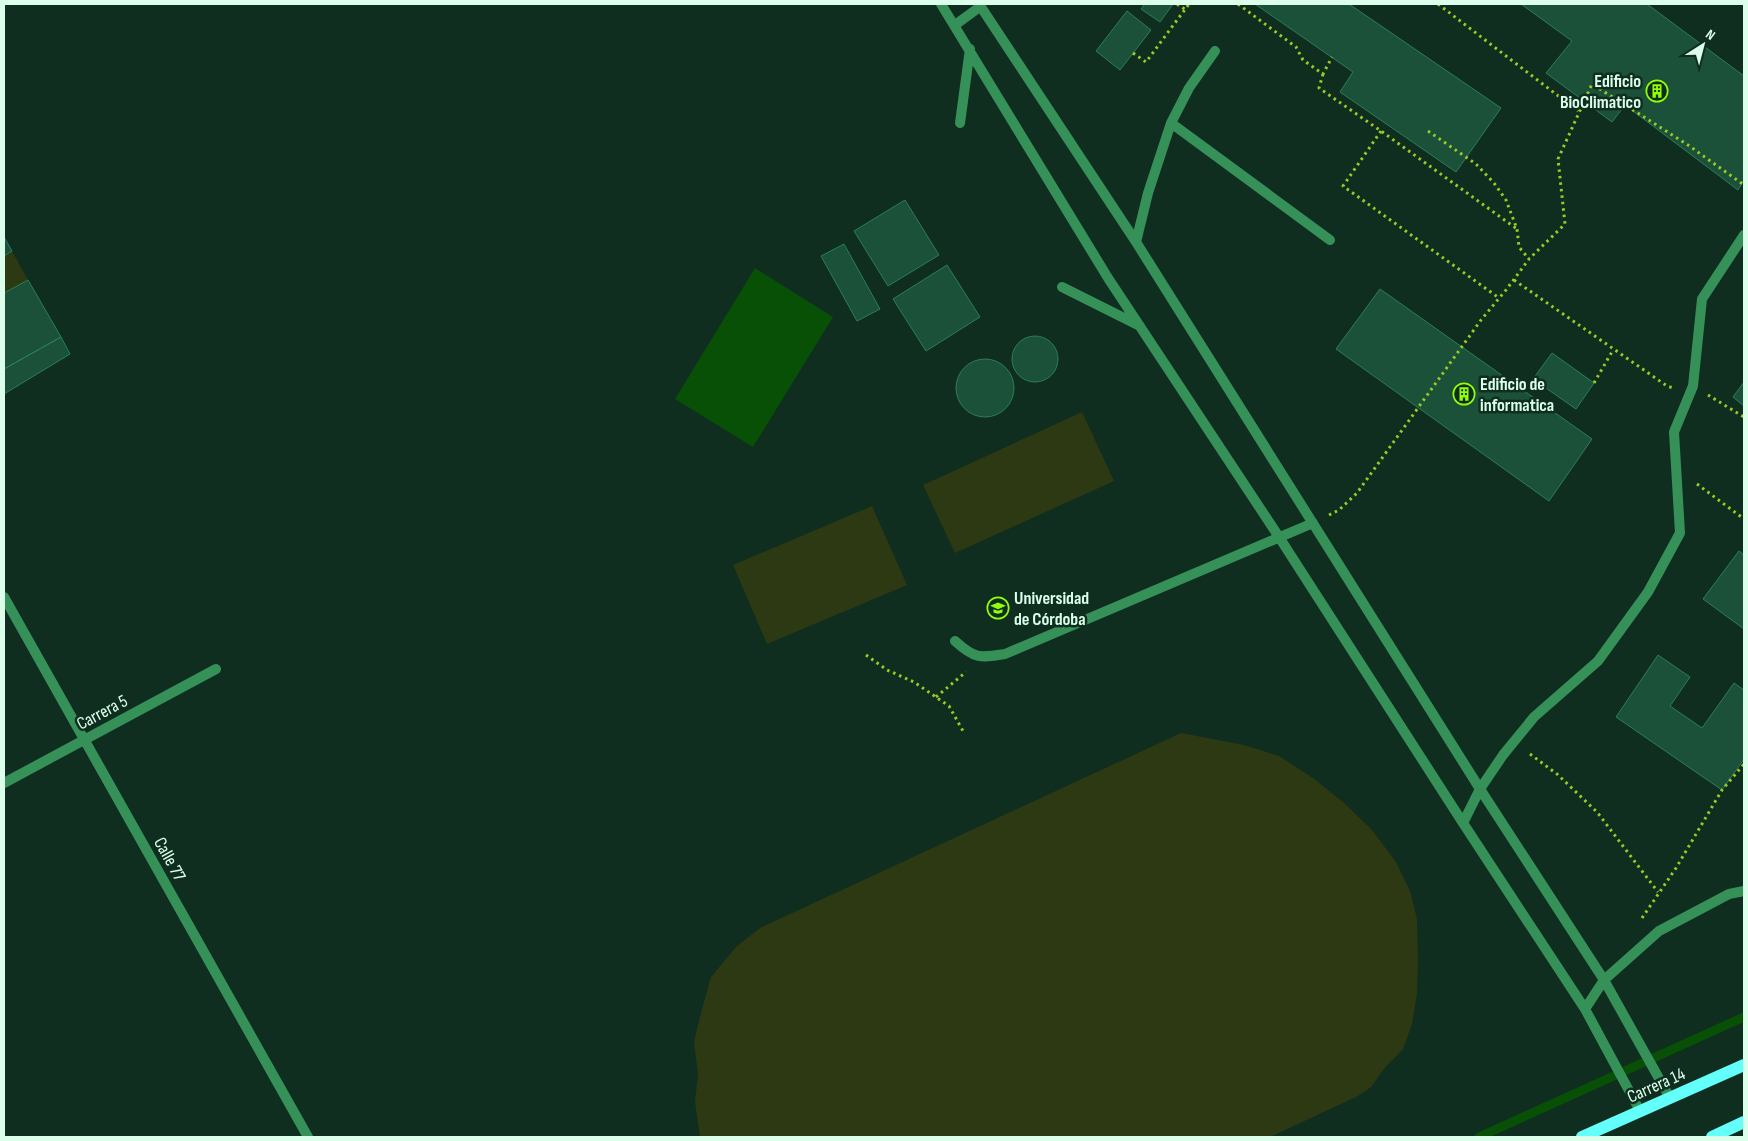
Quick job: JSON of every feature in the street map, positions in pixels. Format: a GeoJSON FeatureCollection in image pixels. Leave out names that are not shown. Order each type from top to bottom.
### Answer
{"type":"FeatureCollection","features":[{"type":"Feature","properties":{"kind":"main road","name":"Carrera 14"},"geometry":{"type":"LineString","coordinates":[[1582,1137],[1744,1065]]}},
{"type":"Feature","properties":{"kind":"main road"},"geometry":{"type":"LineString","coordinates":[[1712,1137],[1744,1122]]}},
{"type":"Feature","properties":{"kind":"street"},"geometry":{"type":"LineString","coordinates":[[941,4],[1108,278],[1279,537],[1463,824],[1585,1009],[1640,1111]]}},
{"type":"Feature","properties":{"kind":"street"},"geometry":{"type":"LineString","coordinates":[[955,25],[980,5],[1136,242],[1480,789],[1604,980],[1670,1098]]}},
{"type":"Feature","properties":{"kind":"street"},"geometry":{"type":"LineString","coordinates":[[960,123],[970,49]]}},
{"type":"Feature","properties":{"kind":"street"},"geometry":{"type":"LineString","coordinates":[[1136,242],[1148,193],[1170,123],[1189,88],[1215,51]]}},
{"type":"Feature","properties":{"kind":"street"},"geometry":{"type":"LineString","coordinates":[[1170,123],[1330,240]]}},
{"type":"Feature","properties":{"kind":"street"},"geometry":{"type":"LineString","coordinates":[[1463,824],[1480,789],[1534,717],[1598,661],[1648,592],[1680,533],[1674,432],[1694,386],[1702,299],[1744,235]]}},
{"type":"Feature","properties":{"kind":"street"},"geometry":{"type":"LineString","coordinates":[[1062,288],[1140,326]]}},
{"type":"Feature","properties":{"kind":"street"},"geometry":{"type":"LineString","coordinates":[[955,641],[969,653],[983,657],[1005,654],[1313,523]]}},
{"type":"Feature","properties":{"kind":"street","name":"Calle 77"},"geometry":{"type":"LineString","coordinates":[[4,597],[308,1137]]}},
{"type":"Feature","properties":{"kind":"street","name":"Carrera 5"},"geometry":{"type":"LineString","coordinates":[[4,783],[216,669]]}},
{"type":"Feature","properties":{"kind":"street"},"geometry":{"type":"LineString","coordinates":[[1585,1009],[1604,980],[1659,931],[1729,894],[1744,891]]}},
{"type":"Feature","properties":{"kind":"path"},"geometry":{"type":"LineString","coordinates":[[1177,4],[1186,10]]}},
{"type":"Feature","properties":{"kind":"path"},"geometry":{"type":"LineString","coordinates":[[1133,53],[1146,62],[1189,4]]}},
{"type":"Feature","properties":{"kind":"path"},"geometry":{"type":"LineString","coordinates":[[1238,4],[1296,47],[1303,60],[1323,74]]}},
{"type":"Feature","properties":{"kind":"path"},"geometry":{"type":"LineString","coordinates":[[1438,4],[1578,112]]}},
{"type":"Feature","properties":{"kind":"path"},"geometry":{"type":"LineString","coordinates":[[1332,57],[1323,74],[1319,88],[1517,229]]}},
{"type":"Feature","properties":{"kind":"path"},"geometry":{"type":"LineString","coordinates":[[1313,523],[1338,510],[1357,493],[1481,320],[1529,259],[1565,224],[1558,158],[1592,84],[1688,145],[1744,185]]}},
{"type":"Feature","properties":{"kind":"path"},"geometry":{"type":"LineString","coordinates":[[1381,131],[1343,186],[1499,299]]}},
{"type":"Feature","properties":{"kind":"path"},"geometry":{"type":"LineString","coordinates":[[1428,131],[1476,164],[1494,183],[1506,200],[1517,229],[1519,247],[1529,259]]}},
{"type":"Feature","properties":{"kind":"path"},"geometry":{"type":"LineString","coordinates":[[1514,280],[1667,386],[1678,389],[1694,386],[1744,417]]}},
{"type":"Feature","properties":{"kind":"path"},"geometry":{"type":"LineString","coordinates":[[1594,383],[1613,350]]}},
{"type":"Feature","properties":{"kind":"path"},"geometry":{"type":"LineString","coordinates":[[1677,468],[1744,519]]}},
{"type":"Feature","properties":{"kind":"path"},"geometry":{"type":"LineString","coordinates":[[866,655],[886,670],[914,682],[949,706],[963,731]]}},
{"type":"Feature","properties":{"kind":"path"},"geometry":{"type":"LineString","coordinates":[[936,697],[983,657]]}},
{"type":"Feature","properties":{"kind":"path"},"geometry":{"type":"LineString","coordinates":[[1514,742],[1557,774],[1597,812],[1658,892]]}},
{"type":"Feature","properties":{"kind":"path"},"geometry":{"type":"LineString","coordinates":[[1638,924],[1676,868],[1722,790],[1744,764]]}},
{"type":"Feature","properties":{"kind":"shaded area"},"geometry":{"type":"Polygon","coordinates":[[[12,251],[28,280],[4,293],[4,256],[12,251]]]}},
{"type":"Feature","properties":{"kind":"shaded area"},"geometry":{"type":"Polygon","coordinates":[[[755,268],[833,317],[753,447],[675,399],[755,268]]]}},
{"type":"Feature","properties":{"kind":"shaded area"},"geometry":{"type":"Polygon","coordinates":[[[1082,412],[1114,481],[955,553],[923,485],[1082,412]]]}},
{"type":"Feature","properties":{"kind":"shaded area"},"geometry":{"type":"Polygon","coordinates":[[[872,506],[907,585],[767,644],[733,565],[872,506]]]}},
{"type":"Feature","properties":{"kind":"shaded area"},"geometry":{"type":"Polygon","coordinates":[[[1181,733],[1244,745],[1279,756],[1313,778],[1344,803],[1372,830],[1396,862],[1410,891],[1417,919],[1417,994],[1412,1024],[1403,1049],[1383,1070],[1371,1087],[1358,1096],[1270,1137],[700,1137],[695,1102],[698,1074],[694,1042],[711,977],[736,947],[760,928],[1181,733]]]}},
{"type":"Feature","properties":{"kind":"building"},"geometry":{"type":"Polygon","coordinates":[[[1145,4],[1173,4],[1160,22],[1141,9],[1145,4]]]}},
{"type":"Feature","properties":{"kind":"building"},"geometry":{"type":"Polygon","coordinates":[[[1255,4],[1349,4],[1501,108],[1456,172],[1340,92],[1353,72],[1255,4]]]}},
{"type":"Feature","properties":{"kind":"building","name":"Edificio BioClimatico"},"geometry":{"type":"Polygon","coordinates":[[[1521,4],[1647,4],[1744,76],[1744,180],[1738,190],[1625,105],[1612,122],[1546,73],[1572,41],[1521,4]]]}},
{"type":"Feature","properties":{"kind":"building"},"geometry":{"type":"Polygon","coordinates":[[[1127,11],[1151,30],[1120,70],[1096,51],[1127,11]]]}},
{"type":"Feature","properties":{"kind":"building"},"geometry":{"type":"Polygon","coordinates":[[[905,200],[939,255],[888,286],[854,231],[905,200]]]}},
{"type":"Feature","properties":{"kind":"building"},"geometry":{"type":"Polygon","coordinates":[[[4,237],[12,251],[4,256],[4,237]]]}},
{"type":"Feature","properties":{"kind":"building"},"geometry":{"type":"Polygon","coordinates":[[[844,244],[880,309],[857,321],[821,256],[844,244]]]}},
{"type":"Feature","properties":{"kind":"building"},"geometry":{"type":"Polygon","coordinates":[[[947,265],[980,317],[926,351],[893,299],[947,265]]]}},
{"type":"Feature","properties":{"kind":"building"},"geometry":{"type":"Polygon","coordinates":[[[28,280],[61,337],[4,369],[4,293],[28,280]]]}},
{"type":"Feature","properties":{"kind":"building","name":"Edificio de informatica"},"geometry":{"type":"Polygon","coordinates":[[[1380,289],[1592,439],[1549,501],[1336,349],[1380,289]]]}},
{"type":"Feature","properties":{"kind":"building"},"geometry":{"type":"Polygon","coordinates":[[[1035,336],[1048,340],[1054,346],[1058,359],[1054,372],[1048,378],[1035,382],[1022,378],[1016,372],[1012,359],[1016,346],[1022,340],[1035,336]]]}},
{"type":"Feature","properties":{"kind":"building"},"geometry":{"type":"Polygon","coordinates":[[[61,337],[70,354],[4,394],[4,369],[61,337]]]}},
{"type":"Feature","properties":{"kind":"building"},"geometry":{"type":"Polygon","coordinates":[[[1552,353],[1594,383],[1576,409],[1533,379],[1552,353]]]}},
{"type":"Feature","properties":{"kind":"building"},"geometry":{"type":"Polygon","coordinates":[[[985,359],[996,361],[1006,367],[1012,377],[1014,388],[1012,399],[1006,409],[996,415],[985,417],[974,415],[964,409],[958,399],[956,388],[958,377],[964,367],[974,361],[985,359]]]}},
{"type":"Feature","properties":{"kind":"building"},"geometry":{"type":"Polygon","coordinates":[[[1744,382],[1744,406],[1733,397],[1744,382]]]}},
{"type":"Feature","properties":{"kind":"building"},"geometry":{"type":"Polygon","coordinates":[[[1739,551],[1744,555],[1744,629],[1703,599],[1739,551]]]}},
{"type":"Feature","properties":{"kind":"building"},"geometry":{"type":"Polygon","coordinates":[[[1658,655],[1690,677],[1670,706],[1702,728],[1734,683],[1744,690],[1744,759],[1722,790],[1616,717],[1658,655]]]}},
{"type":"Feature","properties":{"kind":"waterway"},"geometry":{"type":"LineString","coordinates":[[1479,1137],[1744,1017]]}},
{"type":"Feature","properties":{"kind":"place","name":"Edificio BioClimatico"},"geometry":{"type":"Point","coordinates":[1657,91]}},
{"type":"Feature","properties":{"kind":"place","name":"Edificio de informatica"},"geometry":{"type":"Point","coordinates":[1464,394]}},
{"type":"Feature","properties":{"kind":"place","name":"Universidad de Córdoba"},"geometry":{"type":"Point","coordinates":[998,608]}}]}
